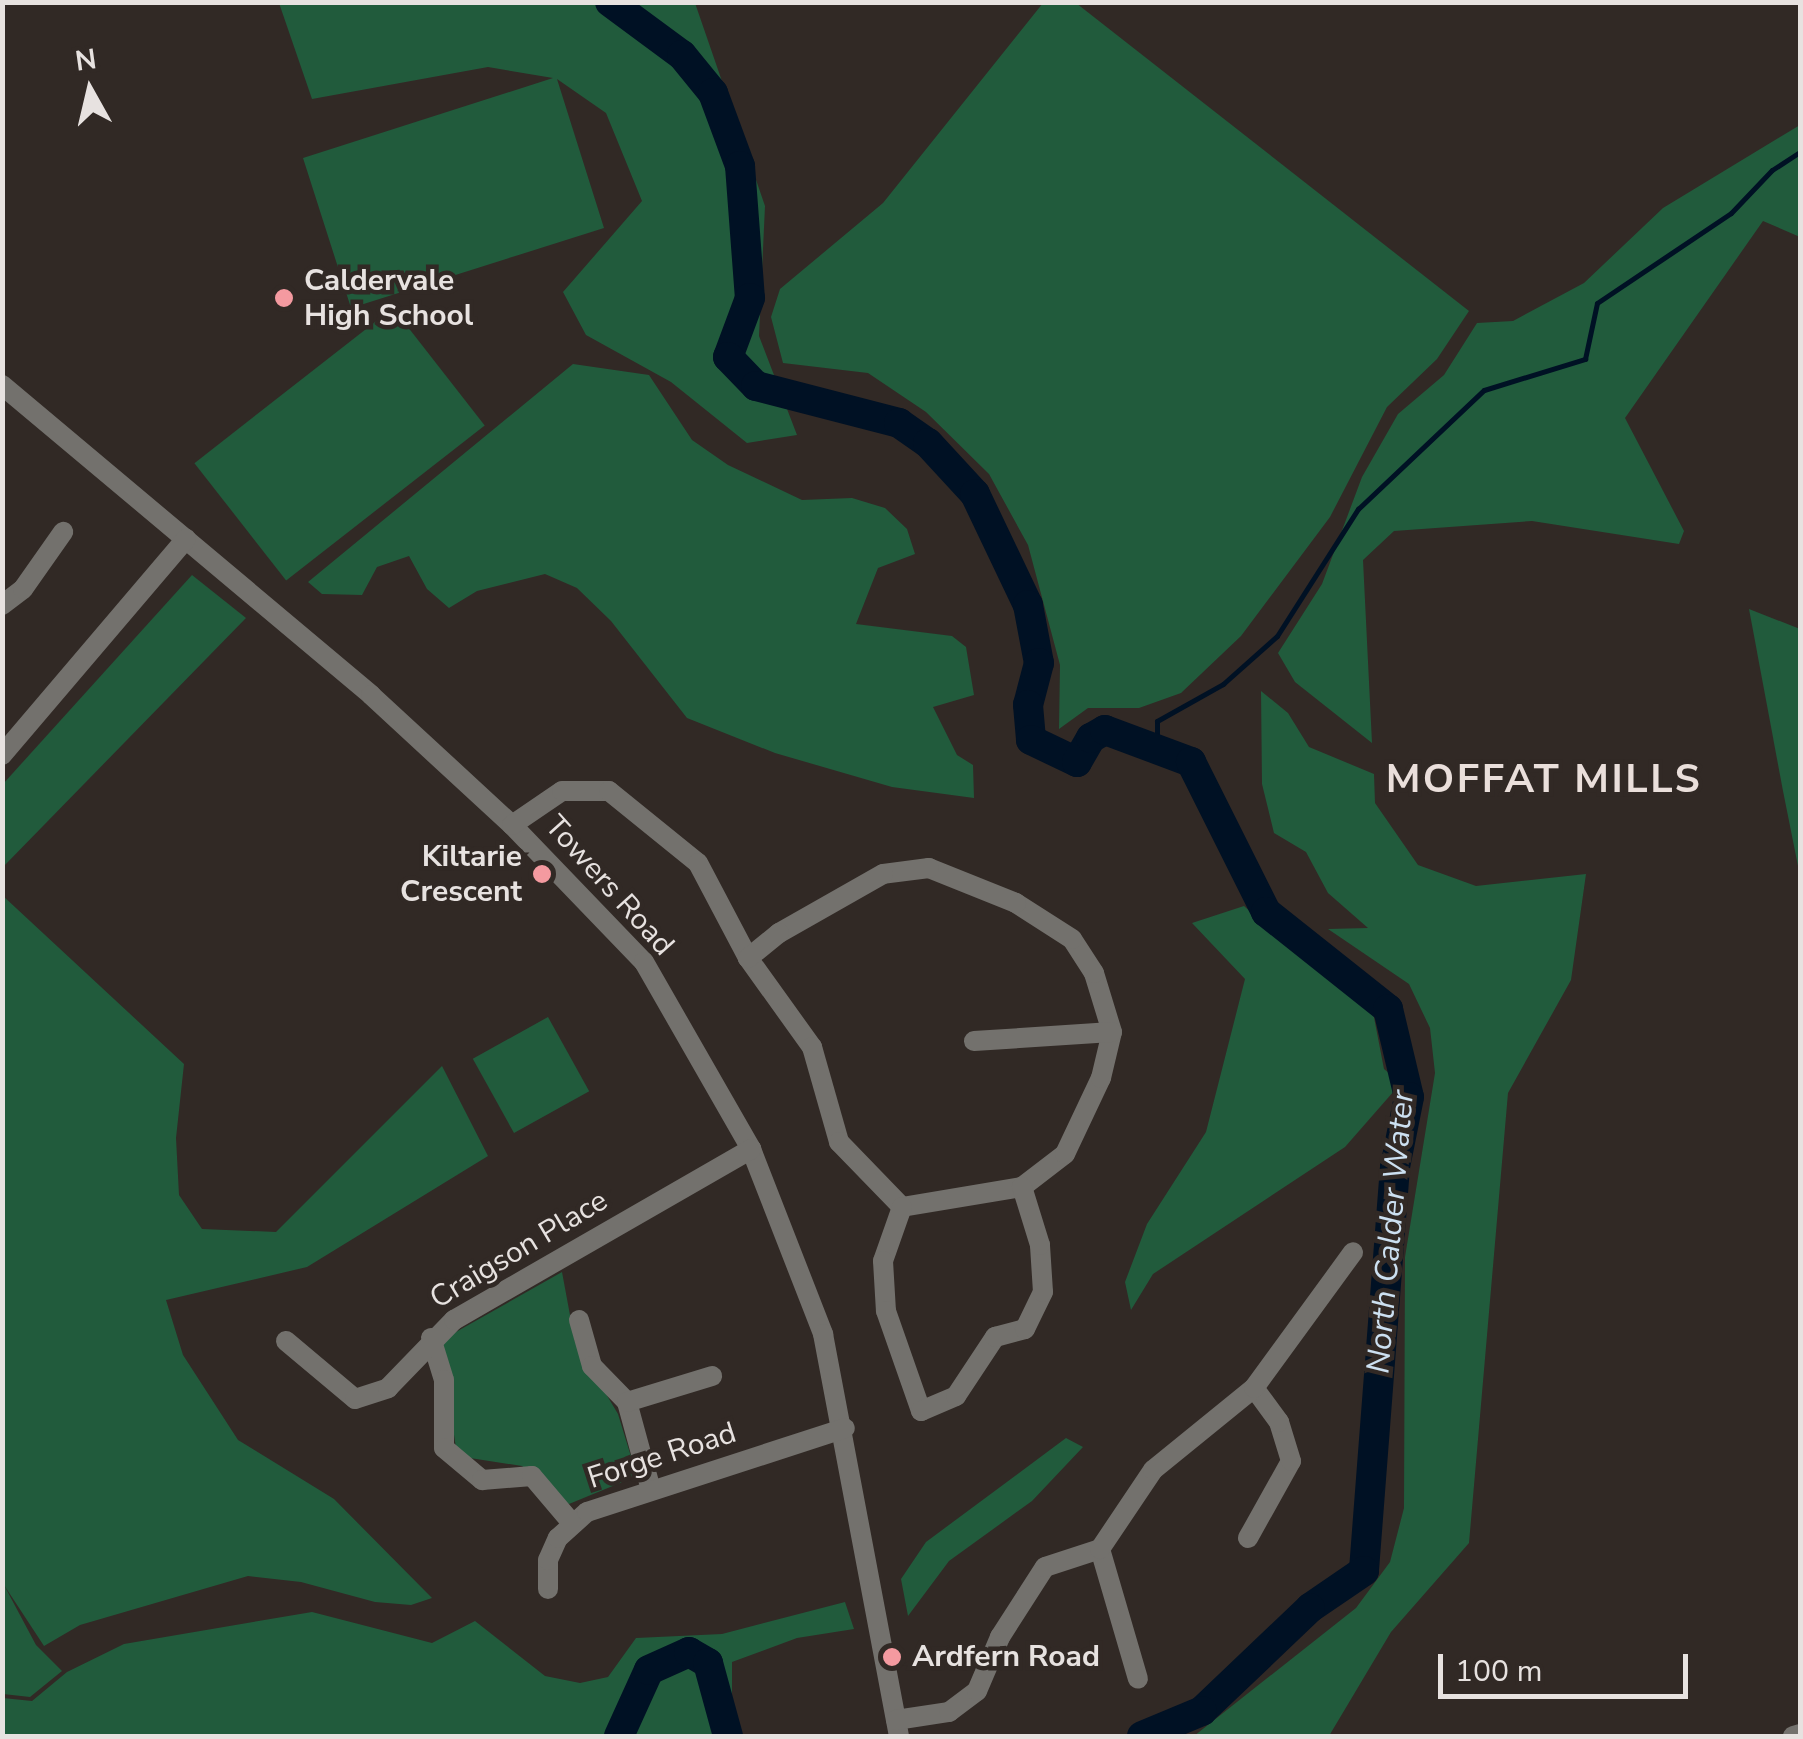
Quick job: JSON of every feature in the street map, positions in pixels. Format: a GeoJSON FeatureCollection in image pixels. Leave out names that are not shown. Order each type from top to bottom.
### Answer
{"type":"FeatureCollection","features":[{"type":"Feature","properties":{"kind":"street","name":"Towers Road"},"geometry":{"type":"LineString","coordinates":[[3,387],[186,538],[512,824],[644,962],[750,1149],[822,1334],[845,1428],[898,1728]]}},
{"type":"Feature","properties":{"kind":"street"},"geometry":{"type":"LineString","coordinates":[[2,606],[23,589],[63,532]]}},
{"type":"Feature","properties":{"kind":"street"},"geometry":{"type":"LineString","coordinates":[[2,755],[186,538]]}},
{"type":"Feature","properties":{"kind":"street"},"geometry":{"type":"LineString","coordinates":[[512,824],[562,790],[609,791],[698,863],[748,958],[812,1047],[839,1142],[902,1207]]}},
{"type":"Feature","properties":{"kind":"street"},"geometry":{"type":"LineString","coordinates":[[748,958],[882,874],[929,868],[1016,903],[1072,939],[1094,974],[1112,1032],[1102,1078],[1064,1154],[1022,1187],[902,1207]]}},
{"type":"Feature","properties":{"kind":"street"},"geometry":{"type":"LineString","coordinates":[[974,1041],[1112,1032]]}},
{"type":"Feature","properties":{"kind":"street","name":"Craigson Place"},"geometry":{"type":"LineString","coordinates":[[286,1341],[355,1399],[388,1388],[432,1338],[750,1149]]}},
{"type":"Feature","properties":{"kind":"street"},"geometry":{"type":"LineString","coordinates":[[902,1207],[883,1261],[886,1311],[921,1412],[956,1396],[995,1336],[1024,1329],[1043,1292],[1040,1246],[1022,1187]]}},
{"type":"Feature","properties":{"kind":"street"},"geometry":{"type":"LineString","coordinates":[[898,1728],[950,1712],[977,1692],[1000,1637],[1044,1567],[1100,1549],[1153,1470],[1254,1388],[1354,1252]]}},
{"type":"Feature","properties":{"kind":"street"},"geometry":{"type":"LineString","coordinates":[[578,1320],[592,1366],[627,1402],[651,1490]]}},
{"type":"Feature","properties":{"kind":"street"},"geometry":{"type":"LineString","coordinates":[[432,1338],[444,1380],[444,1448],[482,1480],[532,1476],[571,1522]]}},
{"type":"Feature","properties":{"kind":"street"},"geometry":{"type":"LineString","coordinates":[[627,1402],[712,1376]]}},
{"type":"Feature","properties":{"kind":"street"},"geometry":{"type":"LineString","coordinates":[[1248,1538],[1291,1461],[1279,1422],[1254,1388]]}},
{"type":"Feature","properties":{"kind":"street","name":"Forge Road"},"geometry":{"type":"LineString","coordinates":[[548,1589],[548,1560],[571,1522],[651,1490],[845,1428]]}},
{"type":"Feature","properties":{"kind":"street"},"geometry":{"type":"LineString","coordinates":[[1100,1549],[1138,1679]]}},
{"type":"Feature","properties":{"kind":"street"},"geometry":{"type":"LineString","coordinates":[[1792,1736],[1800,1734]]}},
{"type":"Feature","properties":{"kind":"green space"},"geometry":{"type":"Polygon","coordinates":[[[279,3],[695,3],[765,206],[759,336],[797,435],[747,443],[671,382],[586,335],[563,292],[642,201],[606,113],[557,79],[604,228],[351,308],[303,158],[553,78],[488,67],[312,99],[279,3]]]}},
{"type":"Feature","properties":{"kind":"green space"},"geometry":{"type":"Polygon","coordinates":[[[1043,3],[1076,3],[1469,311],[1437,359],[1387,407],[1330,517],[1241,636],[1181,693],[1139,708],[1088,708],[1059,729],[1060,665],[1028,545],[989,474],[926,412],[868,373],[783,363],[771,317],[780,289],[883,203],[1043,3]]]}},
{"type":"Feature","properties":{"kind":"green space"},"geometry":{"type":"Polygon","coordinates":[[[1800,125],[1800,237],[1763,221],[1625,418],[1684,531],[1679,544],[1532,521],[1394,531],[1363,560],[1372,743],[1295,682],[1278,653],[1322,584],[1362,477],[1398,414],[1444,375],[1477,323],[1513,321],[1584,283],[1663,208],[1800,125]]]}},
{"type":"Feature","properties":{"kind":"green space"},"geometry":{"type":"Polygon","coordinates":[[[393,308],[485,425],[286,581],[194,463],[393,308]]]}},
{"type":"Feature","properties":{"kind":"green space"},"geometry":{"type":"Polygon","coordinates":[[[573,364],[649,375],[692,440],[728,465],[802,500],[852,498],[885,508],[907,529],[915,554],[878,568],[856,624],[952,636],[966,647],[974,695],[933,707],[957,755],[973,765],[974,798],[892,787],[775,753],[687,718],[611,621],[577,588],[545,574],[477,591],[449,608],[427,589],[409,556],[377,567],[362,595],[322,594],[308,582],[573,364]]]}},
{"type":"Feature","properties":{"kind":"green space"},"geometry":{"type":"Polygon","coordinates":[[[192,575],[246,618],[3,867],[3,784],[192,575]]]}},
{"type":"Feature","properties":{"kind":"green space"},"geometry":{"type":"Polygon","coordinates":[[[1749,609],[1800,629],[1800,876],[1783,791],[1749,609]]]}},
{"type":"Feature","properties":{"kind":"green space"},"geometry":{"type":"Polygon","coordinates":[[[1261,691],[1288,713],[1309,747],[1374,774],[1375,803],[1418,865],[1476,886],[1586,874],[1571,980],[1508,1093],[1469,1543],[1391,1632],[1329,1736],[1194,1736],[1356,1608],[1390,1562],[1404,1508],[1405,1257],[1435,1073],[1430,1028],[1409,984],[1328,929],[1368,928],[1328,893],[1306,852],[1274,833],[1262,784],[1261,691]]]}},
{"type":"Feature","properties":{"kind":"green space"},"geometry":{"type":"Polygon","coordinates":[[[2,895],[184,1064],[176,1138],[179,1195],[202,1229],[276,1232],[442,1066],[488,1156],[307,1267],[166,1300],[183,1355],[238,1440],[334,1499],[432,1598],[411,1605],[375,1602],[301,1582],[248,1576],[80,1625],[44,1646],[4,1585],[36,1645],[62,1671],[30,1697],[3,1694],[2,895]]]}},
{"type":"Feature","properties":{"kind":"green space"},"geometry":{"type":"Polygon","coordinates":[[[1244,906],[1310,965],[1372,1007],[1384,1069],[1401,1083],[1345,1147],[1153,1274],[1131,1310],[1125,1282],[1147,1224],[1206,1132],[1245,979],[1192,923],[1244,906]]]}},
{"type":"Feature","properties":{"kind":"green space"},"geometry":{"type":"Polygon","coordinates":[[[548,1017],[589,1091],[514,1133],[473,1059],[548,1017]]]}},
{"type":"Feature","properties":{"kind":"green space"},"geometry":{"type":"Polygon","coordinates":[[[562,1272],[575,1342],[618,1414],[637,1476],[569,1504],[522,1466],[470,1458],[456,1448],[440,1341],[562,1272]]]}},
{"type":"Feature","properties":{"kind":"green space"},"geometry":{"type":"Polygon","coordinates":[[[1066,1438],[1083,1447],[1032,1501],[949,1561],[908,1616],[901,1579],[926,1542],[1066,1438]]]}},
{"type":"Feature","properties":{"kind":"green space"},"geometry":{"type":"Polygon","coordinates":[[[845,1602],[854,1629],[797,1638],[732,1662],[732,1736],[3,1736],[3,1698],[32,1701],[67,1672],[124,1644],[312,1612],[432,1643],[475,1621],[545,1676],[580,1683],[608,1677],[636,1638],[722,1634],[845,1602]]]}},
{"type":"Feature","properties":{"kind":"waterway","name":"North Calder Water"},"geometry":{"type":"LineString","coordinates":[[610,2],[682,55],[713,93],[740,166],[750,298],[728,357],[756,386],[899,423],[928,443],[975,494],[1028,605],[1039,663],[1028,705],[1031,740],[1077,762],[1091,738],[1105,730],[1191,762],[1266,912],[1388,1009],[1409,1097],[1395,1167],[1364,1571],[1310,1608],[1202,1711],[1142,1736]]}},
{"type":"Feature","properties":{"kind":"waterway"},"geometry":{"type":"LineString","coordinates":[[1157,748],[1157,721],[1223,684],[1277,636],[1358,509],[1484,390],[1585,359],[1597,303],[1731,213],[1772,170],[1800,152]]}},
{"type":"Feature","properties":{"kind":"waterway","name":"North Calder Water"},"geometry":{"type":"LineString","coordinates":[[619,1736],[649,1670],[689,1652],[708,1663],[728,1736]]}},
{"type":"Feature","properties":{"kind":"place","name":"Caldervale High School"},"geometry":{"type":"Point","coordinates":[284,298]}},
{"type":"Feature","properties":{"kind":"place","name":"Kiltarie Crescent"},"geometry":{"type":"Point","coordinates":[542,874]}},
{"type":"Feature","properties":{"kind":"place","name":"Ardfern Road"},"geometry":{"type":"Point","coordinates":[892,1657]}},
{"type":"Feature","properties":{"kind":"district","name":"MOFFAT MILLS"},"geometry":{"type":"Point","coordinates":[1544,779]}}]}
